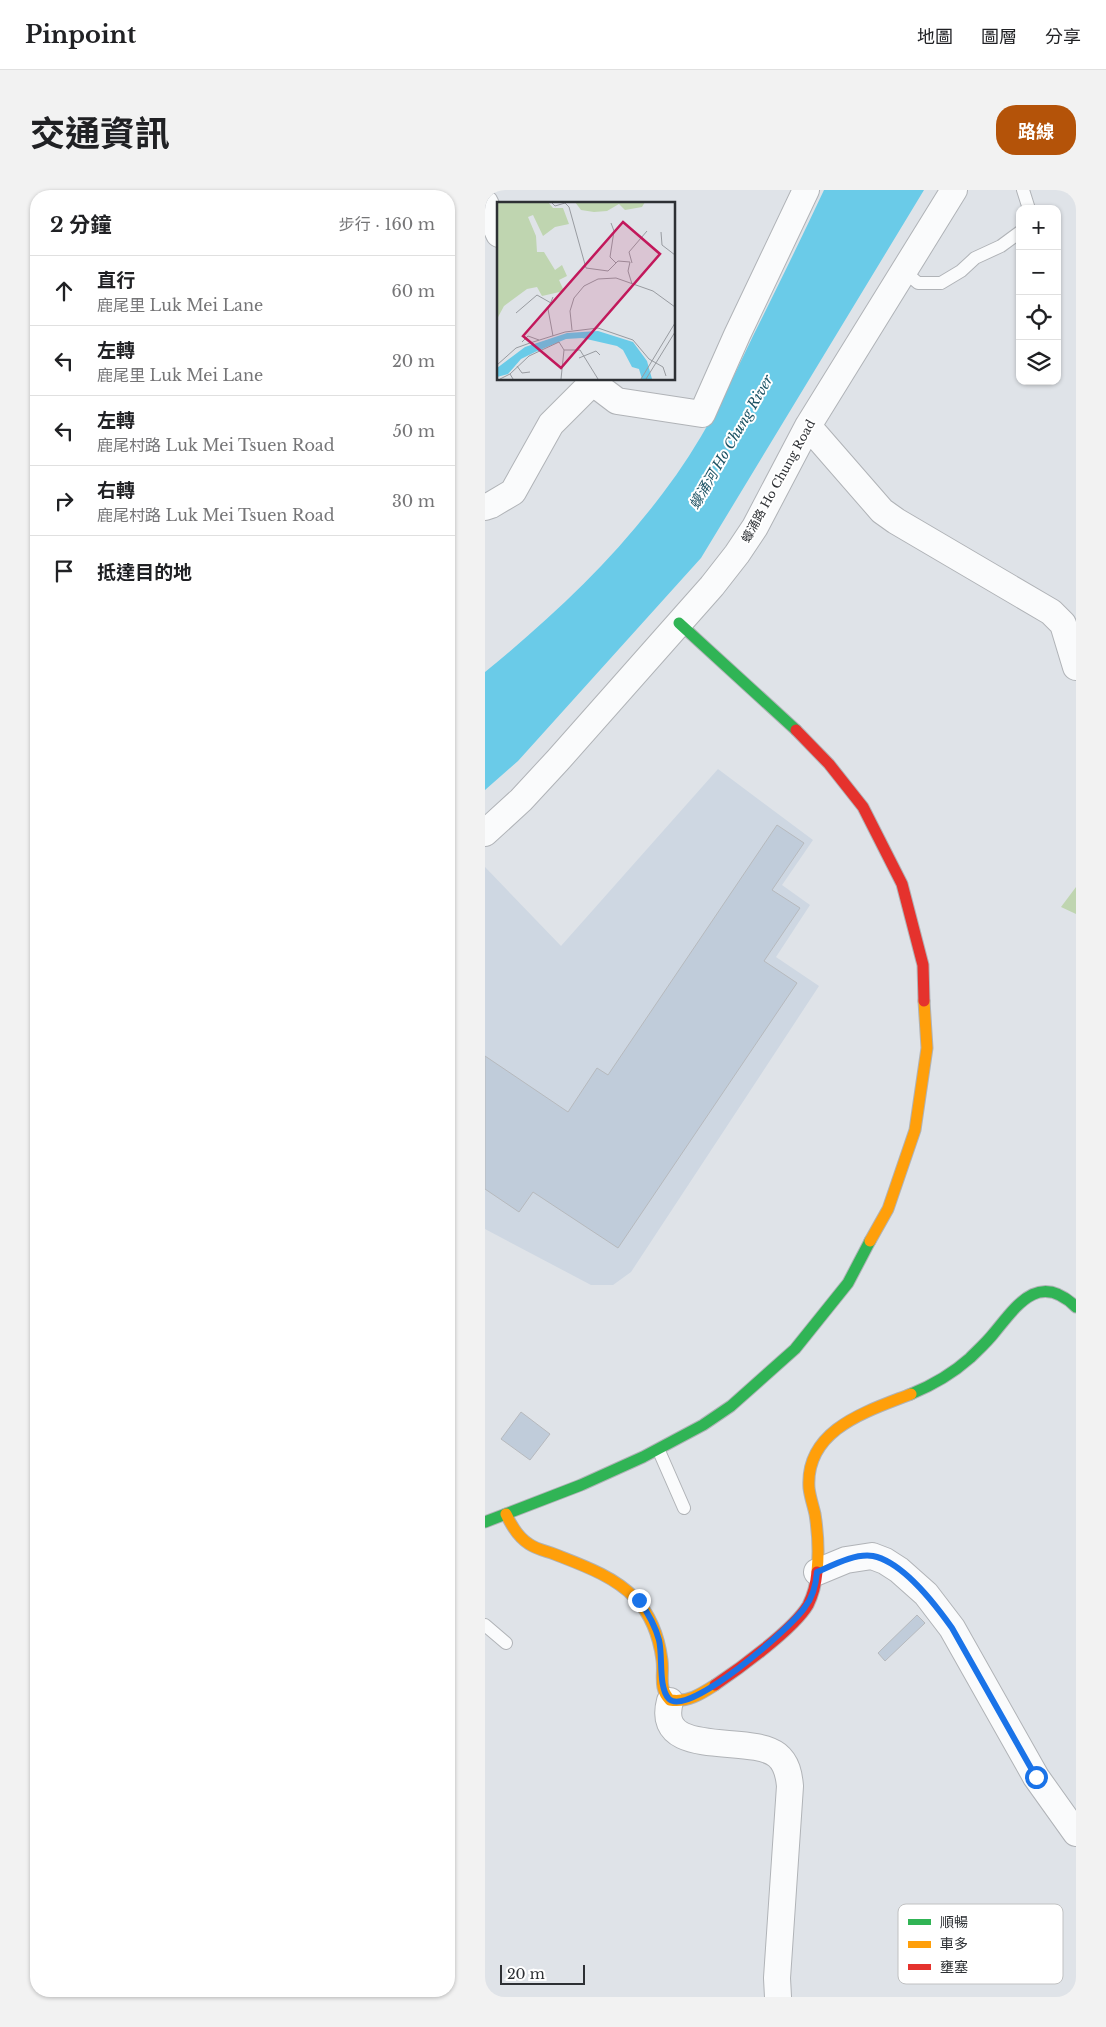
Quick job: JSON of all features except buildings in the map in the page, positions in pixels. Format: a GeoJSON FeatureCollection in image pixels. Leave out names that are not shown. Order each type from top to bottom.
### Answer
{"type":"FeatureCollection","features":[{"type":"Feature","properties":{"kind":"street"},"geometry":{"type":"LineString","coordinates":[[485,507],[513,492],[551,424],[590,381],[617,401],[702,414],[805,190]]}},
{"type":"Feature","properties":{"kind":"street","name":"蠔涌路 Ho Chung Road"},"geometry":{"type":"LineString","coordinates":[[485,833],[521,800],[558,760],[712,586],[755,527],[808,426],[954,190]]}},
{"type":"Feature","properties":{"kind":"street"},"geometry":{"type":"LineString","coordinates":[[485,203],[497,230]]}},
{"type":"Feature","properties":{"kind":"street"},"geometry":{"type":"LineString","coordinates":[[808,426],[882,510],[895,521],[1051,612],[1063,624],[1076,667]]}},
{"type":"Feature","properties":{"kind":"street"},"geometry":{"type":"LineString","coordinates":[[485,1522],[659,1450],[711,1420],[759,1384],[794,1351],[846,1285],[883,1219],[907,1160],[920,1111],[927,1059],[926,979],[915,924],[893,864],[863,808],[846,783],[805,738],[679,623]]}},
{"type":"Feature","properties":{"kind":"street"},"geometry":{"type":"LineString","coordinates":[[506,1514],[511,1527],[522,1540],[602,1574],[615,1581],[639,1600],[655,1626],[663,1662],[662,1683],[664,1693],[670,1701],[679,1703],[693,1698],[758,1654],[800,1615],[807,1606],[816,1583],[817,1572],[815,1519],[809,1484],[814,1460],[824,1441],[834,1431],[855,1416],[930,1385],[955,1371],[991,1337],[1011,1312],[1030,1296],[1039,1292],[1055,1293],[1076,1307]]}},
{"type":"Feature","properties":{"kind":"street"},"geometry":{"type":"LineString","coordinates":[[817,1572],[846,1560],[872,1556],[885,1561],[912,1580],[938,1608],[952,1628],[1036,1777],[1076,1834]]}},
{"type":"Feature","properties":{"kind":"street"},"geometry":{"type":"LineString","coordinates":[[670,1701],[667,1713],[669,1723],[674,1732],[704,1742],[765,1748],[778,1755],[789,1773],[790,1786],[777,1978],[779,1997]]}},
{"type":"Feature","properties":{"kind":"lane"},"geometry":{"type":"LineString","coordinates":[[1023,190],[1028,205]]}},
{"type":"Feature","properties":{"kind":"lane"},"geometry":{"type":"LineString","coordinates":[[904,271],[918,283],[941,283],[961,271],[975,258],[1001,246],[1016,235]]}},
{"type":"Feature","properties":{"kind":"lane"},"geometry":{"type":"LineString","coordinates":[[659,1450],[684,1508]]}},
{"type":"Feature","properties":{"kind":"lane"},"geometry":{"type":"LineString","coordinates":[[485,1625],[506,1643]]}},
{"type":"Feature","properties":{"kind":"shaded area"},"geometry":{"type":"Polygon","coordinates":[[[718,769],[813,840],[782,885],[810,905],[776,957],[819,986],[631,1272],[613,1285],[591,1285],[485,1229],[485,867],[561,946],[718,769]]]}},
{"type":"Feature","properties":{"kind":"green space"},"geometry":{"type":"Polygon","coordinates":[[[1076,887],[1076,914],[1061,907],[1076,887]]]}},
{"type":"Feature","properties":{"kind":"water","name":"蠔涌河 Ho Chung River"},"geometry":{"type":"Polygon","coordinates":[[[824,190],[924,190],[701,558],[518,761],[485,790],[485,672],[556,610],[601,566],[643,518],[676,475],[701,437],[723,397],[824,190]]]}},
{"type":"Feature","properties":{"kind":"traffic: fast"},"geometry":{"type":"LineString","coordinates":[[679,623],[796,730]]}},
{"type":"Feature","properties":{"kind":"traffic: fast"},"geometry":{"type":"LineString","coordinates":[[485,1522],[581,1485],[643,1457],[703,1425],[731,1406],[795,1349],[848,1283],[870,1241]]}},
{"type":"Feature","properties":{"kind":"traffic: fast"},"geometry":{"type":"LineString","coordinates":[[911,1394],[942,1379],[963,1364],[988,1340],[1011,1312],[1030,1296],[1040,1292],[1051,1292],[1063,1297],[1076,1307]]}},
{"type":"Feature","properties":{"kind":"traffic: slow"},"geometry":{"type":"LineString","coordinates":[[870,1241],[888,1209],[915,1130],[927,1048],[924,1001]]}},
{"type":"Feature","properties":{"kind":"traffic: slow"},"geometry":{"type":"LineString","coordinates":[[817,1572],[817,1528],[809,1488],[810,1468],[817,1451],[828,1437],[842,1425],[876,1408],[911,1394]]}},
{"type":"Feature","properties":{"kind":"traffic: slow"},"geometry":{"type":"LineString","coordinates":[[506,1514],[521,1538],[529,1544],[608,1577],[635,1598],[650,1619],[659,1643],[663,1686],[670,1700],[688,1699],[715,1685]]}},
{"type":"Feature","properties":{"kind":"traffic: jam"},"geometry":{"type":"LineString","coordinates":[[796,730],[829,764],[863,807],[902,884],[923,965],[924,1001]]}},
{"type":"Feature","properties":{"kind":"traffic: jam"},"geometry":{"type":"LineString","coordinates":[[715,1685],[779,1637],[801,1615],[811,1597],[817,1572]]}},
{"type":"Feature","properties":{"kind":"route"},"geometry":{"type":"LineString","coordinates":[[639,1600],[655,1626],[660,1642],[664,1693],[670,1701],[679,1703],[693,1698],[740,1668],[800,1615],[807,1606],[812,1594],[817,1572],[861,1556],[872,1556],[885,1561],[912,1580],[938,1608],[952,1628],[1036,1777]]}}]}
